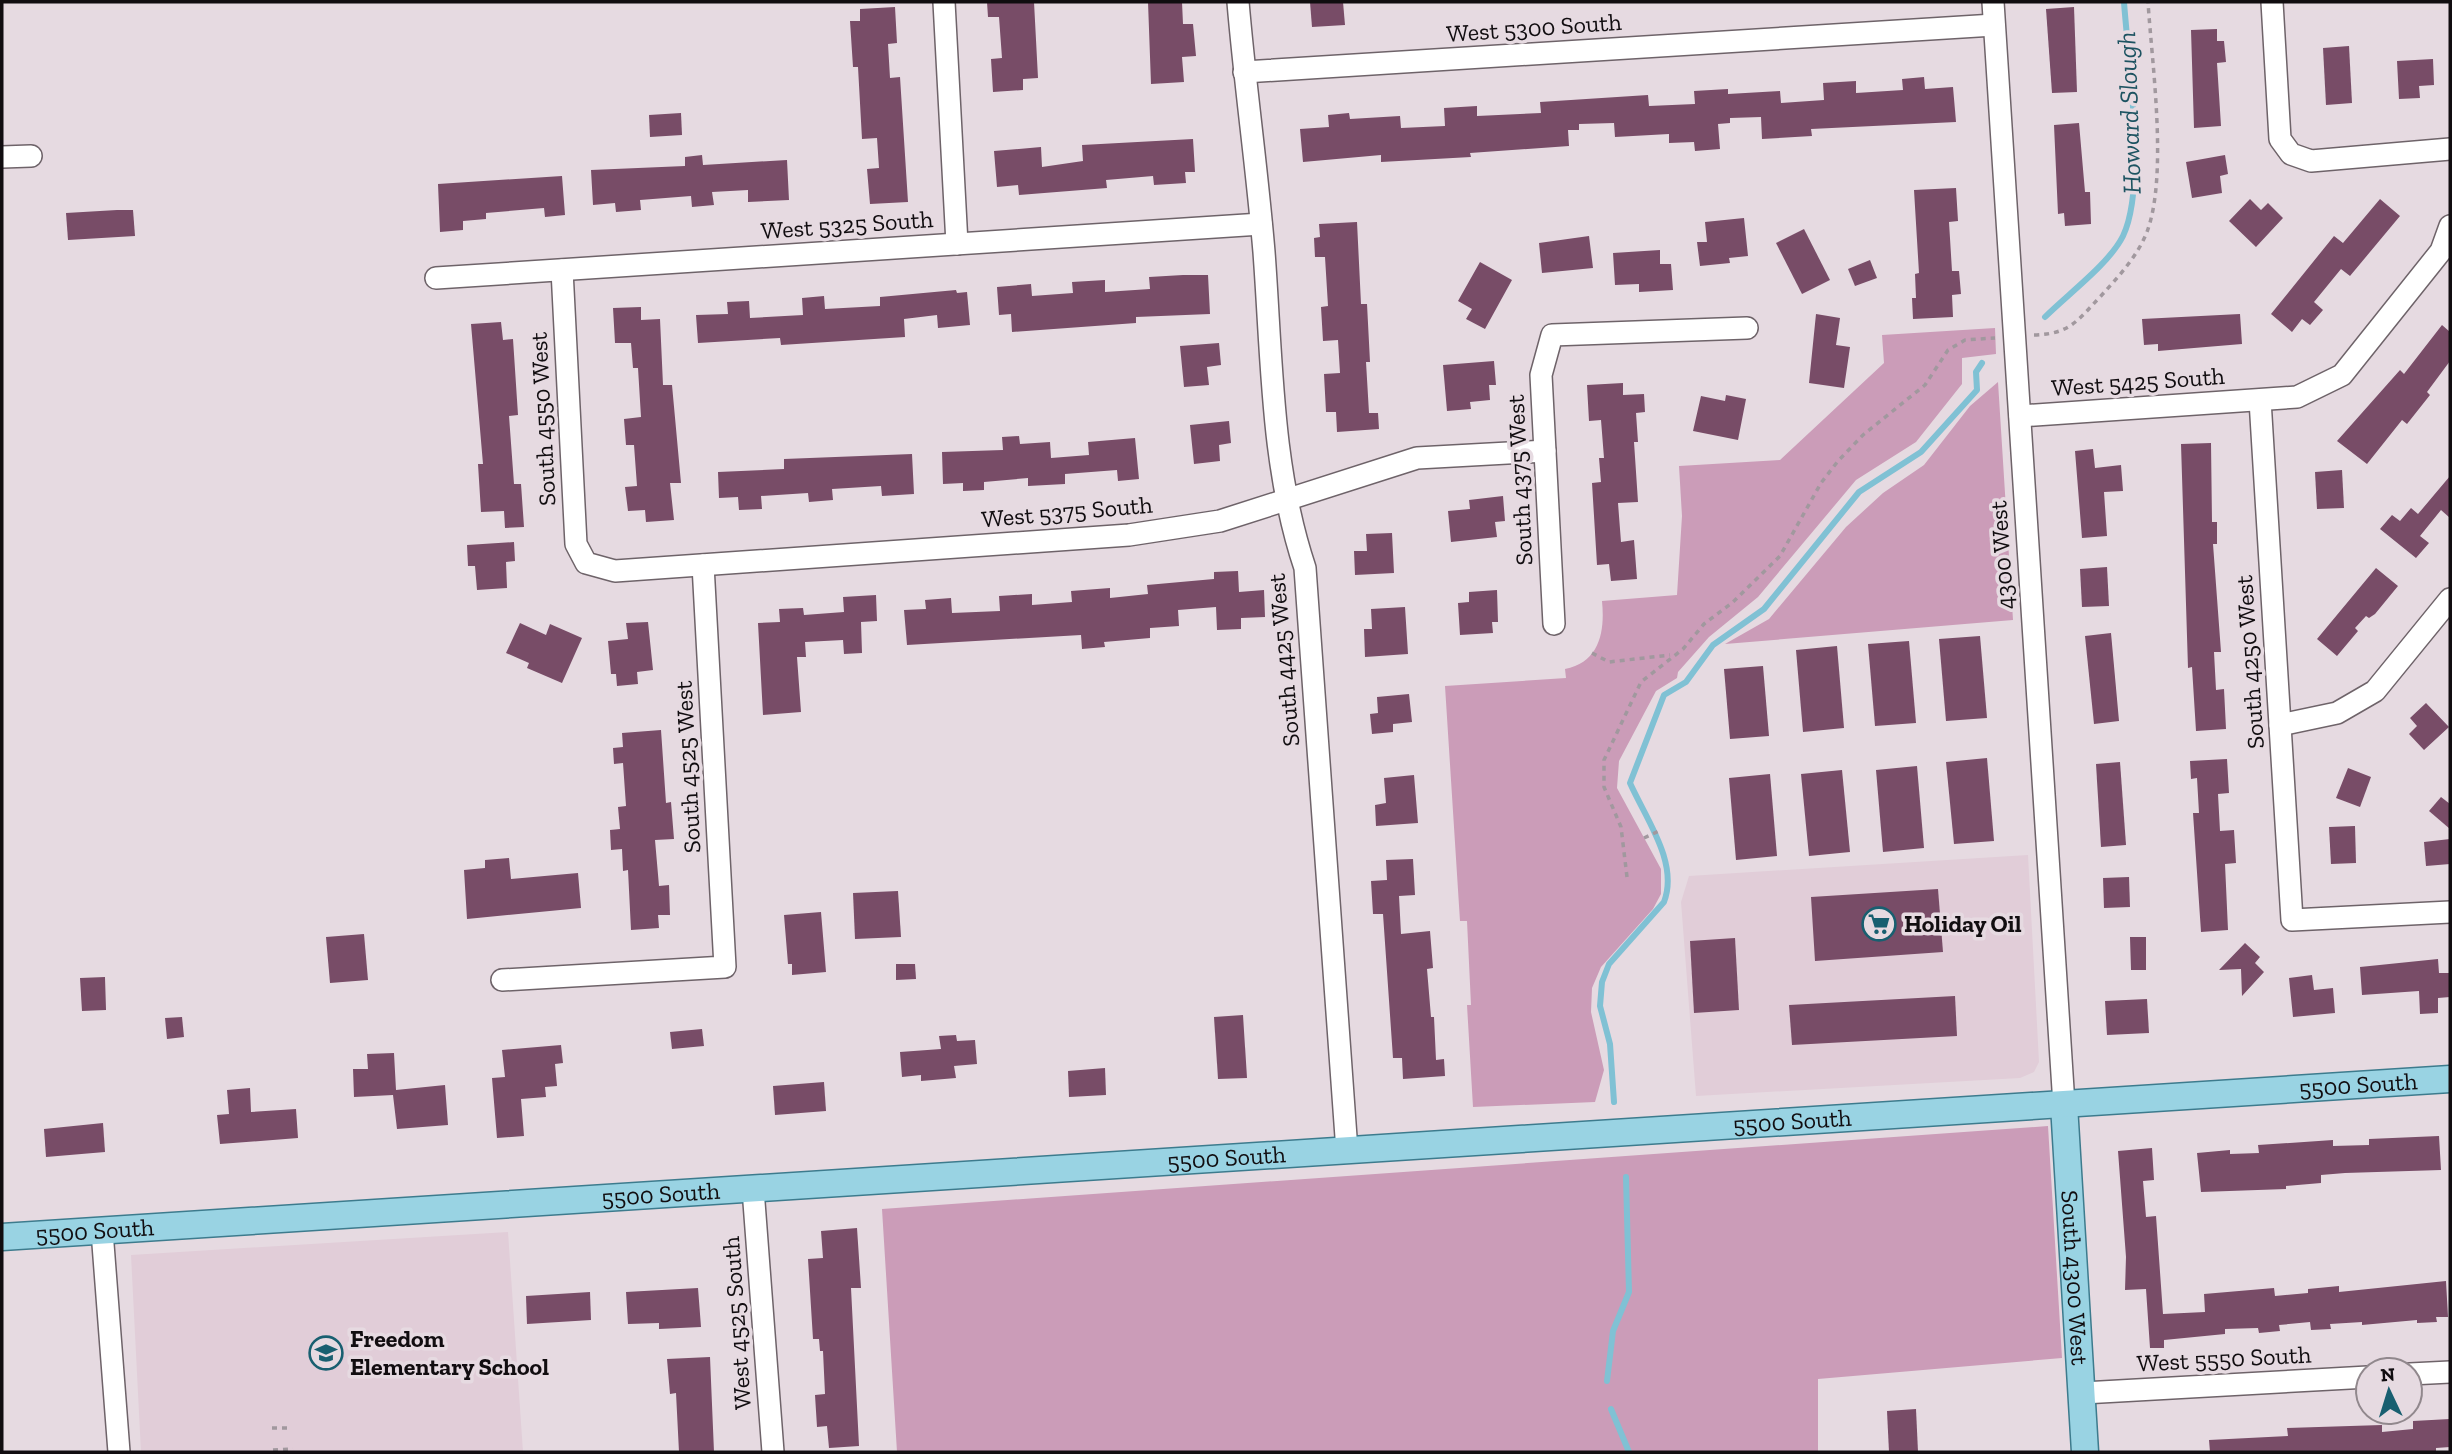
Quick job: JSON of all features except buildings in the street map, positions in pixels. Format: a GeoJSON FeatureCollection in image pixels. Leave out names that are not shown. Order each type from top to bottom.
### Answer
{"type":"FeatureCollection","features":[{"type":"Feature","properties":{"kind":"main road","name":"5500 South"},"geometry":{"type":"LineString","coordinates":[[2,1237],[2450,1079]]}},
{"type":"Feature","properties":{"kind":"main road","name":"South 4300 West"},"geometry":{"type":"LineString","coordinates":[[2064,1105],[2085,1452]]}},
{"type":"Feature","properties":{"kind":"street"},"geometry":{"type":"LineString","coordinates":[[944,2],[957,244]]}},
{"type":"Feature","properties":{"kind":"street","name":"South 4425 West"},"geometry":{"type":"LineString","coordinates":[[1238,2],[1261,224],[1281,477],[1305,568],[1347,1151]]}},
{"type":"Feature","properties":{"kind":"street","name":"4300 West"},"geometry":{"type":"LineString","coordinates":[[1993,2],[2064,1105]]}},
{"type":"Feature","properties":{"kind":"street"},"geometry":{"type":"LineString","coordinates":[[2272,2],[2280,139],[2291,154],[2311,161],[2450,149]]}},
{"type":"Feature","properties":{"kind":"street","name":"West 5300 South"},"geometry":{"type":"LineString","coordinates":[[1244,72],[1994,25]]}},
{"type":"Feature","properties":{"kind":"street"},"geometry":{"type":"LineString","coordinates":[[2,157],[31,156]]}},
{"type":"Feature","properties":{"kind":"street","name":"West 5325 South"},"geometry":{"type":"LineString","coordinates":[[436,278],[1261,224]]}},
{"type":"Feature","properties":{"kind":"street","name":"West 5425 South"},"geometry":{"type":"LineString","coordinates":[[2020,416],[2297,397],[2342,375],[2441,251],[2450,226]]}},
{"type":"Feature","properties":{"kind":"street","name":"South 4550 West"},"geometry":{"type":"LineString","coordinates":[[562,270],[576,544],[586,563]]}},
{"type":"Feature","properties":{"kind":"street","name":"South 4375 West"},"geometry":{"type":"LineString","coordinates":[[1554,624],[1541,374],[1552,335],[1747,328]]}},
{"type":"Feature","properties":{"kind":"street","name":"South 4250 West"},"geometry":{"type":"LineString","coordinates":[[2260,400],[2292,920],[2450,912]]}},
{"type":"Feature","properties":{"kind":"street","name":"West 5375 South"},"geometry":{"type":"LineString","coordinates":[[586,563],[615,571],[1129,536],[1220,521],[1417,458],[1545,451]]}},
{"type":"Feature","properties":{"kind":"street","name":"South 4525 West"},"geometry":{"type":"LineString","coordinates":[[502,980],[725,967],[703,565]]}},
{"type":"Feature","properties":{"kind":"street"},"geometry":{"type":"LineString","coordinates":[[2280,725],[2337,713],[2375,691],[2450,599]]}},
{"type":"Feature","properties":{"kind":"street","name":"West 4525 South"},"geometry":{"type":"LineString","coordinates":[[753,1189],[773,1452]]}},
{"type":"Feature","properties":{"kind":"street"},"geometry":{"type":"LineString","coordinates":[[102,1231],[119,1452]]}},
{"type":"Feature","properties":{"kind":"street"},"geometry":{"type":"LineString","coordinates":[[2424,1373],[2450,1372]]}},
{"type":"Feature","properties":{"kind":"street","name":"West 5550 South"},"geometry":{"type":"LineString","coordinates":[[2082,1393],[2354,1378]]}},
{"type":"Feature","properties":{"kind":"path"},"geometry":{"type":"LineString","coordinates":[[2035,335],[2059,333],[2071,327],[2124,271],[2146,234],[2157,189],[2148,2]]}},
{"type":"Feature","properties":{"kind":"path"},"geometry":{"type":"LineString","coordinates":[[1627,877],[1621,827],[1604,787],[1604,760],[1641,682],[1683,649],[1704,624],[1733,602],[1780,556],[1821,482],[1838,461],[1863,435],[1925,385],[1948,350],[1965,340],[1996,338]]}},
{"type":"Feature","properties":{"kind":"path"},"geometry":{"type":"LineString","coordinates":[[1591,653],[1609,662],[1672,655]]}},
{"type":"Feature","properties":{"kind":"path"},"geometry":{"type":"LineString","coordinates":[[1604,787],[1611,787]]}},
{"type":"Feature","properties":{"kind":"path"},"geometry":{"type":"LineString","coordinates":[[1644,838],[1661,830]]}},
{"type":"Feature","properties":{"kind":"path"},"geometry":{"type":"LineString","coordinates":[[272,1428],[292,1427]]}},
{"type":"Feature","properties":{"kind":"path"},"geometry":{"type":"LineString","coordinates":[[273,1450],[293,1449]]}},
{"type":"Feature","properties":{"kind":"shaded area"},"geometry":{"type":"Polygon","coordinates":[[[1995,328],[1996,354],[1962,358],[1962,384],[1916,442],[1856,480],[1758,597],[1709,637],[1678,672],[1677,678],[1656,691],[1619,761],[1617,788],[1661,869],[1661,894],[1653,909],[1601,967],[1592,988],[1591,1012],[1604,1070],[1595,1102],[1473,1107],[1467,1005],[1471,1005],[1467,921],[1460,921],[1445,686],[1566,678],[1565,669],[1586,660],[1598,644],[1602,601],[1677,595],[1682,516],[1679,466],[1780,460],[1884,363],[1882,335],[1995,328]]]}},
{"type":"Feature","properties":{"kind":"shaded area"},"geometry":{"type":"Polygon","coordinates":[[[1998,382],[2013,620],[1725,644],[1769,619],[1846,527],[1883,493],[1924,465],[1970,406],[1998,382]]]}},
{"type":"Feature","properties":{"kind":"shaded area"},"geometry":{"type":"Polygon","coordinates":[[[2028,855],[2039,1062],[2034,1072],[2020,1078],[1696,1096],[1681,902],[1689,876],[2028,855]]]}},
{"type":"Feature","properties":{"kind":"shaded area"},"geometry":{"type":"Polygon","coordinates":[[[2048,1126],[2062,1358],[1818,1379],[1818,1452],[897,1452],[882,1209],[2048,1126]]]}},
{"type":"Feature","properties":{"kind":"shaded area","name":"Freedom Elementary School"},"geometry":{"type":"Polygon","coordinates":[[[508,1232],[523,1452],[141,1452],[131,1255],[508,1232]]]}},
{"type":"Feature","properties":{"kind":"waterway","name":"Howard Slough"},"geometry":{"type":"LineString","coordinates":[[2045,317],[2117,247],[2130,214],[2135,155],[2124,2]]}},
{"type":"Feature","properties":{"kind":"waterway","name":"Howard Slough"},"geometry":{"type":"LineString","coordinates":[[1614,1102],[1610,1044],[1600,1006],[1602,982],[1609,964],[1664,902],[1668,887],[1659,841],[1630,783],[1664,695],[1686,682],[1713,645],[1764,609],[1859,492],[1921,452],[1977,390],[1976,372],[1982,363]]}},
{"type":"Feature","properties":{"kind":"waterway","name":"Howard Slough"},"geometry":{"type":"LineString","coordinates":[[1607,1381],[1613,1331],[1629,1292],[1626,1177]]}},
{"type":"Feature","properties":{"kind":"waterway","name":"Howard Slough"},"geometry":{"type":"LineString","coordinates":[[1611,1409],[1629,1452]]}},
{"type":"Feature","properties":{"kind":"place","name":"Holiday Oil"},"geometry":{"type":"Point","coordinates":[1879,924]}},
{"type":"Feature","properties":{"kind":"place","name":"Freedom Elementary School"},"geometry":{"type":"Point","coordinates":[326,1353]}}]}
